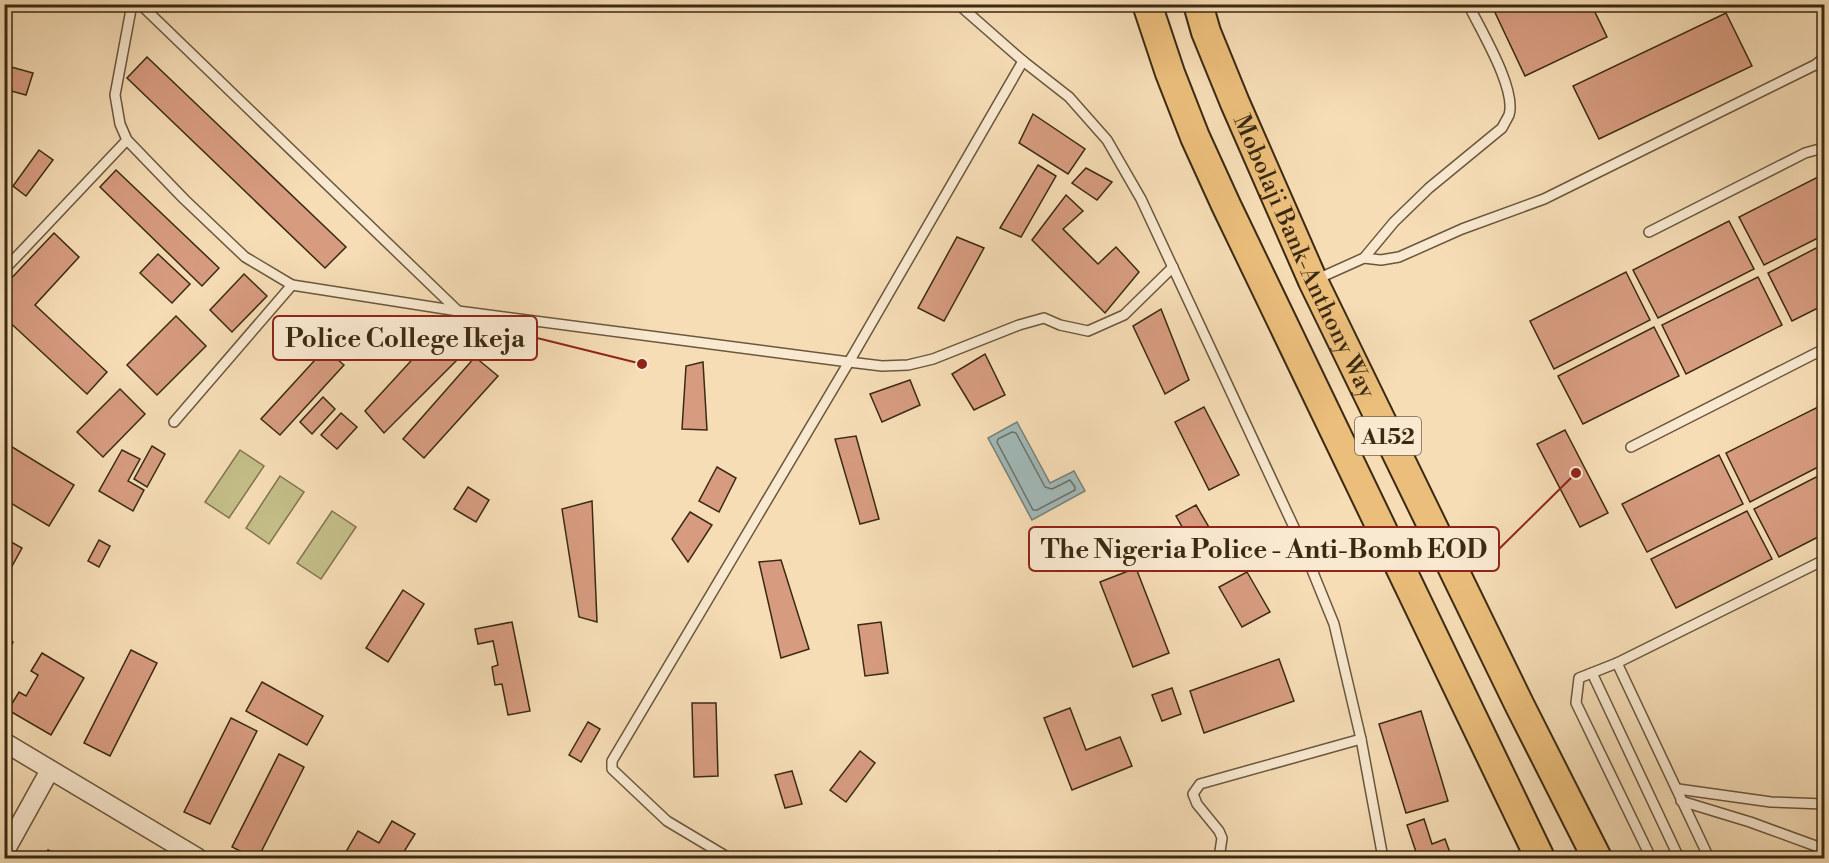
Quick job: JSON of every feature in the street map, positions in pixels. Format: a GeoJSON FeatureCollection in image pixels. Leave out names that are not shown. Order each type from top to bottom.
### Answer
{"type":"FeatureCollection","features":[{"type":"Feature","properties":{"kind":"main road","name":"Mobolaji Bank-Anthony Way"},"geometry":{"type":"LineString","coordinates":[[1147,4],[1195,137],[1226,205],[1540,858]]}},
{"type":"Feature","properties":{"kind":"main road","name":"Mobolaji Bank-Anthony Way"},"geometry":{"type":"LineString","coordinates":[[1198,4],[1206,32],[1234,103],[1312,281],[1597,858]]}},
{"type":"Feature","properties":{"kind":"street"},"geometry":{"type":"LineString","coordinates":[[4,742],[198,858]]}},
{"type":"Feature","properties":{"kind":"street"},"geometry":{"type":"LineString","coordinates":[[4,853],[50,770]]}},
{"type":"Feature","properties":{"kind":"lane"},"geometry":{"type":"LineString","coordinates":[[132,4],[115,95],[120,124],[127,140],[245,257],[292,285],[458,312],[882,366],[908,365],[933,359],[1019,325],[1044,318],[1060,325],[1088,331],[1124,315],[1173,267]]}},
{"type":"Feature","properties":{"kind":"lane"},"geometry":{"type":"LineString","coordinates":[[140,4],[458,312]]}},
{"type":"Feature","properties":{"kind":"lane"},"geometry":{"type":"LineString","coordinates":[[958,4],[1023,61],[1069,97],[1107,140],[1142,199],[1299,538],[1334,624],[1361,739],[1383,858]]}},
{"type":"Feature","properties":{"kind":"lane"},"geometry":{"type":"LineString","coordinates":[[1312,281],[1364,258],[1394,222],[1429,188],[1502,128],[1509,114],[1510,100],[1504,78],[1468,4]]}},
{"type":"Feature","properties":{"kind":"lane"},"geometry":{"type":"LineString","coordinates":[[1364,258],[1381,260],[1399,257],[1462,229],[1545,199],[1824,58]]}},
{"type":"Feature","properties":{"kind":"lane"},"geometry":{"type":"LineString","coordinates":[[729,858],[667,821],[612,769],[612,761],[849,362],[1023,61]]}},
{"type":"Feature","properties":{"kind":"lane"},"geometry":{"type":"LineString","coordinates":[[4,270],[127,140]]}},
{"type":"Feature","properties":{"kind":"lane"},"geometry":{"type":"LineString","coordinates":[[1649,232],[1805,153],[1824,149]]}},
{"type":"Feature","properties":{"kind":"lane"},"geometry":{"type":"LineString","coordinates":[[174,422],[292,285]]}},
{"type":"Feature","properties":{"kind":"lane"},"geometry":{"type":"LineString","coordinates":[[1631,447],[1824,349]]}},
{"type":"Feature","properties":{"kind":"lane"},"geometry":{"type":"LineString","coordinates":[[1651,858],[1576,703],[1579,678],[1617,663],[1824,560]]}},
{"type":"Feature","properties":{"kind":"lane"},"geometry":{"type":"LineString","coordinates":[[1617,663],[1709,858]]}},
{"type":"Feature","properties":{"kind":"lane"},"geometry":{"type":"LineString","coordinates":[[1592,673],[1679,858]]}},
{"type":"Feature","properties":{"kind":"lane"},"geometry":{"type":"LineString","coordinates":[[1220,858],[1222,838],[1197,804],[1193,794],[1200,784],[1361,739]]}},
{"type":"Feature","properties":{"kind":"lane"},"geometry":{"type":"LineString","coordinates":[[1678,789],[1771,802],[1824,804]]}},
{"type":"Feature","properties":{"kind":"lane"},"geometry":{"type":"LineString","coordinates":[[1682,801],[1750,822],[1824,849]]}},
{"type":"Feature","properties":{"kind":"shaded area"},"geometry":{"type":"Polygon","coordinates":[[[240,450],[264,466],[229,518],[205,502],[240,450]]]}},
{"type":"Feature","properties":{"kind":"shaded area"},"geometry":{"type":"Polygon","coordinates":[[[280,476],[304,492],[269,544],[246,528],[280,476]]]}},
{"type":"Feature","properties":{"kind":"shaded area"},"geometry":{"type":"Polygon","coordinates":[[[332,511],[356,527],[321,579],[297,563],[332,511]]]}},
{"type":"Feature","properties":{"kind":"water"},"geometry":{"type":"Polygon","coordinates":[[[1017,422],[1050,483],[1074,471],[1085,491],[1032,520],[988,438],[1017,422]]]}},
{"type":"Feature","properties":{"kind":"building"},"geometry":{"type":"Polygon","coordinates":[[[1491,4],[1591,4],[1607,37],[1525,76],[1491,4]]]}},
{"type":"Feature","properties":{"kind":"building"},"geometry":{"type":"Polygon","coordinates":[[[1726,13],[1752,66],[1599,139],[1573,86],[1726,13]]]}},
{"type":"Feature","properties":{"kind":"building"},"geometry":{"type":"Polygon","coordinates":[[[147,57],[346,247],[325,268],[127,78],[147,57]]]}},
{"type":"Feature","properties":{"kind":"building"},"geometry":{"type":"Polygon","coordinates":[[[4,65],[33,73],[26,95],[4,89],[4,65]]]}},
{"type":"Feature","properties":{"kind":"building"},"geometry":{"type":"Polygon","coordinates":[[[1033,114],[1085,149],[1068,174],[1019,143],[1033,114]]]}},
{"type":"Feature","properties":{"kind":"building"},"geometry":{"type":"Polygon","coordinates":[[[39,150],[53,160],[26,196],[13,186],[39,150]]]}},
{"type":"Feature","properties":{"kind":"building"},"geometry":{"type":"Polygon","coordinates":[[[1038,165],[1056,176],[1021,237],[1000,228],[1038,165]]]}},
{"type":"Feature","properties":{"kind":"building"},"geometry":{"type":"Polygon","coordinates":[[[1086,168],[1112,182],[1097,200],[1072,183],[1086,168]]]}},
{"type":"Feature","properties":{"kind":"building"},"geometry":{"type":"Polygon","coordinates":[[[116,170],[219,268],[202,286],[100,187],[116,170]]]}},
{"type":"Feature","properties":{"kind":"building"},"geometry":{"type":"Polygon","coordinates":[[[1824,174],[1824,235],[1764,265],[1739,217],[1824,174]]]}},
{"type":"Feature","properties":{"kind":"building"},"geometry":{"type":"Polygon","coordinates":[[[1066,195],[1083,211],[1063,229],[1098,264],[1116,247],[1139,272],[1105,313],[1032,240],[1066,195]]]}},
{"type":"Feature","properties":{"kind":"building"},"geometry":{"type":"Polygon","coordinates":[[[1729,221],[1754,269],[1658,318],[1633,270],[1729,221]]]}},
{"type":"Feature","properties":{"kind":"building"},"geometry":{"type":"Polygon","coordinates":[[[54,233],[79,257],[35,305],[107,372],[87,394],[4,317],[4,286],[54,233]]]}},
{"type":"Feature","properties":{"kind":"building"},"geometry":{"type":"Polygon","coordinates":[[[957,237],[984,248],[944,321],[918,308],[957,237]]]}},
{"type":"Feature","properties":{"kind":"building"},"geometry":{"type":"Polygon","coordinates":[[[1824,244],[1824,305],[1792,321],[1768,273],[1824,244]]]}},
{"type":"Feature","properties":{"kind":"building"},"geometry":{"type":"Polygon","coordinates":[[[158,254],[190,284],[172,303],[140,273],[158,254]]]}},
{"type":"Feature","properties":{"kind":"building"},"geometry":{"type":"Polygon","coordinates":[[[1626,272],[1650,320],[1554,369],[1530,321],[1626,272]]]}},
{"type":"Feature","properties":{"kind":"building"},"geometry":{"type":"Polygon","coordinates":[[[244,274],[267,296],[232,332],[210,310],[244,274]]]}},
{"type":"Feature","properties":{"kind":"building"},"geometry":{"type":"Polygon","coordinates":[[[1758,277],[1782,325],[1686,374],[1662,325],[1758,277]]]}},
{"type":"Feature","properties":{"kind":"building"},"geometry":{"type":"Polygon","coordinates":[[[1161,309],[1189,380],[1165,394],[1133,326],[1161,309]]]}},
{"type":"Feature","properties":{"kind":"building"},"geometry":{"type":"Polygon","coordinates":[[[176,316],[206,346],[157,395],[127,365],[176,316]]]}},
{"type":"Feature","properties":{"kind":"building"},"geometry":{"type":"Polygon","coordinates":[[[442,327],[466,351],[384,433],[365,411],[442,327]]]}},
{"type":"Feature","properties":{"kind":"building"},"geometry":{"type":"Polygon","coordinates":[[[1654,327],[1679,376],[1583,424],[1558,376],[1654,327]]]}},
{"type":"Feature","properties":{"kind":"building"},"geometry":{"type":"Polygon","coordinates":[[[325,349],[344,365],[280,435],[261,419],[325,349]]]}},
{"type":"Feature","properties":{"kind":"building"},"geometry":{"type":"Polygon","coordinates":[[[985,354],[1005,395],[974,410],[952,374],[985,354]]]}},
{"type":"Feature","properties":{"kind":"building"},"geometry":{"type":"Polygon","coordinates":[[[475,357],[498,376],[424,458],[403,439],[475,357]]]}},
{"type":"Feature","properties":{"kind":"building"},"geometry":{"type":"Polygon","coordinates":[[[703,362],[707,430],[682,429],[686,366],[703,362]]]}},
{"type":"Feature","properties":{"kind":"building"},"geometry":{"type":"Polygon","coordinates":[[[910,380],[920,405],[882,422],[870,394],[910,380]]]}},
{"type":"Feature","properties":{"kind":"building"},"geometry":{"type":"Polygon","coordinates":[[[120,389],[145,414],[103,457],[77,432],[120,389]]]}},
{"type":"Feature","properties":{"kind":"building"},"geometry":{"type":"Polygon","coordinates":[[[323,397],[335,409],[312,434],[300,422],[323,397]]]}},
{"type":"Feature","properties":{"kind":"building"},"geometry":{"type":"Polygon","coordinates":[[[1822,405],[1824,410],[1824,464],[1750,502],[1726,453],[1822,405]]]}},
{"type":"Feature","properties":{"kind":"building"},"geometry":{"type":"Polygon","coordinates":[[[1204,407],[1239,475],[1209,490],[1175,422],[1204,407]]]}},
{"type":"Feature","properties":{"kind":"building"},"geometry":{"type":"Polygon","coordinates":[[[341,413],[357,427],[337,449],[321,435],[341,413]]]}},
{"type":"Feature","properties":{"kind":"building"},"geometry":{"type":"Polygon","coordinates":[[[1565,430],[1608,513],[1580,527],[1537,444],[1565,430]]]}},
{"type":"Feature","properties":{"kind":"building"},"geometry":{"type":"Polygon","coordinates":[[[856,436],[879,519],[860,524],[835,439],[856,436]]]}},
{"type":"Feature","properties":{"kind":"building"},"geometry":{"type":"Polygon","coordinates":[[[4,442],[74,485],[49,526],[4,499],[4,442]]]}},
{"type":"Feature","properties":{"kind":"building"},"geometry":{"type":"Polygon","coordinates":[[[152,446],[165,454],[147,487],[134,479],[152,446]]]}},
{"type":"Feature","properties":{"kind":"building"},"geometry":{"type":"Polygon","coordinates":[[[122,450],[140,459],[128,481],[144,490],[133,511],[99,491],[122,450]]]}},
{"type":"Feature","properties":{"kind":"building"},"geometry":{"type":"Polygon","coordinates":[[[1719,455],[1743,504],[1647,552],[1622,504],[1719,455]]]}},
{"type":"Feature","properties":{"kind":"building"},"geometry":{"type":"Polygon","coordinates":[[[717,467],[736,478],[719,512],[699,501],[717,467]]]}},
{"type":"Feature","properties":{"kind":"building"},"geometry":{"type":"Polygon","coordinates":[[[1824,473],[1824,534],[1779,557],[1754,509],[1824,473]]]}},
{"type":"Feature","properties":{"kind":"building"},"geometry":{"type":"Polygon","coordinates":[[[468,487],[489,500],[476,522],[454,509],[468,487]]]}},
{"type":"Feature","properties":{"kind":"building"},"geometry":{"type":"Polygon","coordinates":[[[592,501],[597,622],[579,617],[562,509],[592,501]]]}},
{"type":"Feature","properties":{"kind":"building"},"geometry":{"type":"Polygon","coordinates":[[[1196,505],[1227,558],[1206,569],[1176,516],[1196,505]]]}},
{"type":"Feature","properties":{"kind":"building"},"geometry":{"type":"Polygon","coordinates":[[[1747,511],[1772,559],[1676,608],[1651,559],[1747,511]]]}},
{"type":"Feature","properties":{"kind":"building"},"geometry":{"type":"Polygon","coordinates":[[[690,512],[712,525],[688,562],[672,539],[690,512]]]}},
{"type":"Feature","properties":{"kind":"building"},"geometry":{"type":"Polygon","coordinates":[[[4,538],[22,548],[6,577],[4,576],[4,538]]]}},
{"type":"Feature","properties":{"kind":"building"},"geometry":{"type":"Polygon","coordinates":[[[99,540],[110,546],[99,567],[88,561],[99,540]]]}},
{"type":"Feature","properties":{"kind":"building"},"geometry":{"type":"Polygon","coordinates":[[[781,560],[809,649],[781,658],[759,562],[781,560]]]}},
{"type":"Feature","properties":{"kind":"building"},"geometry":{"type":"Polygon","coordinates":[[[1136,568],[1169,653],[1133,667],[1100,582],[1136,568]]]}},
{"type":"Feature","properties":{"kind":"building"},"geometry":{"type":"Polygon","coordinates":[[[1247,572],[1270,612],[1242,627],[1219,587],[1247,572]]]}},
{"type":"Feature","properties":{"kind":"building"},"geometry":{"type":"Polygon","coordinates":[[[403,590],[424,604],[388,662],[366,648],[403,590]]]}},
{"type":"Feature","properties":{"kind":"building"},"geometry":{"type":"Polygon","coordinates":[[[512,622],[530,711],[508,715],[502,684],[495,685],[492,667],[498,665],[493,641],[478,644],[475,629],[512,622]]]}},
{"type":"Feature","properties":{"kind":"building"},"geometry":{"type":"Polygon","coordinates":[[[881,622],[888,673],[865,676],[858,625],[881,622]]]}},
{"type":"Feature","properties":{"kind":"building"},"geometry":{"type":"Polygon","coordinates":[[[4,637],[13,642],[4,660],[4,637]]]}},
{"type":"Feature","properties":{"kind":"building"},"geometry":{"type":"Polygon","coordinates":[[[131,650],[157,663],[110,756],[84,743],[131,650]]]}},
{"type":"Feature","properties":{"kind":"building"},"geometry":{"type":"Polygon","coordinates":[[[42,653],[84,678],[51,735],[8,710],[19,692],[26,696],[38,675],[31,671],[42,653]]]}},
{"type":"Feature","properties":{"kind":"building"},"geometry":{"type":"Polygon","coordinates":[[[1279,659],[1294,701],[1204,733],[1190,691],[1279,659]]]}},
{"type":"Feature","properties":{"kind":"building"},"geometry":{"type":"Polygon","coordinates":[[[262,682],[323,716],[307,745],[246,711],[262,682]]]}},
{"type":"Feature","properties":{"kind":"building"},"geometry":{"type":"Polygon","coordinates":[[[1172,688],[1181,714],[1162,721],[1152,695],[1172,688]]]}},
{"type":"Feature","properties":{"kind":"building"},"geometry":{"type":"Polygon","coordinates":[[[692,703],[716,703],[718,776],[694,777],[692,703]]]}},
{"type":"Feature","properties":{"kind":"building"},"geometry":{"type":"Polygon","coordinates":[[[1070,708],[1086,750],[1120,737],[1132,766],[1072,790],[1044,718],[1070,708]]]}},
{"type":"Feature","properties":{"kind":"building"},"geometry":{"type":"Polygon","coordinates":[[[1421,711],[1448,801],[1406,813],[1379,724],[1421,711]]]}},
{"type":"Feature","properties":{"kind":"building"},"geometry":{"type":"Polygon","coordinates":[[[231,718],[257,731],[210,824],[184,812],[231,718]]]}},
{"type":"Feature","properties":{"kind":"building"},"geometry":{"type":"Polygon","coordinates":[[[588,722],[600,729],[581,762],[569,755],[588,722]]]}},
{"type":"Feature","properties":{"kind":"building"},"geometry":{"type":"Polygon","coordinates":[[[860,751],[875,763],[846,802],[830,790],[860,751]]]}},
{"type":"Feature","properties":{"kind":"building"},"geometry":{"type":"Polygon","coordinates":[[[279,754],[304,767],[258,858],[254,858],[232,847],[279,754]]]}},
{"type":"Feature","properties":{"kind":"building"},"geometry":{"type":"Polygon","coordinates":[[[792,771],[802,804],[785,808],[775,775],[792,771]]]}},
{"type":"Feature","properties":{"kind":"building"},"geometry":{"type":"Polygon","coordinates":[[[1424,819],[1432,844],[1445,839],[1452,858],[1418,858],[1407,825],[1424,819]]]}},
{"type":"Feature","properties":{"kind":"building"},"geometry":{"type":"Polygon","coordinates":[[[392,821],[415,834],[400,858],[343,857],[358,831],[379,843],[392,821]]]}},
{"type":"Feature","properties":{"kind":"building"},"geometry":{"type":"Polygon","coordinates":[[[48,850],[62,858],[43,858],[48,850]]]}},
{"type":"Feature","properties":{"kind":"building"},"geometry":{"type":"Polygon","coordinates":[[[999,851],[1011,858],[995,858],[999,851]]]}},
{"type":"Feature","properties":{"kind":"place","name":"Police College Ikeja"},"geometry":{"type":"Point","coordinates":[642,364]}},
{"type":"Feature","properties":{"kind":"place","name":"The Nigeria Police - Anti-Bomb EOD"},"geometry":{"type":"Point","coordinates":[1576,473]}}]}
